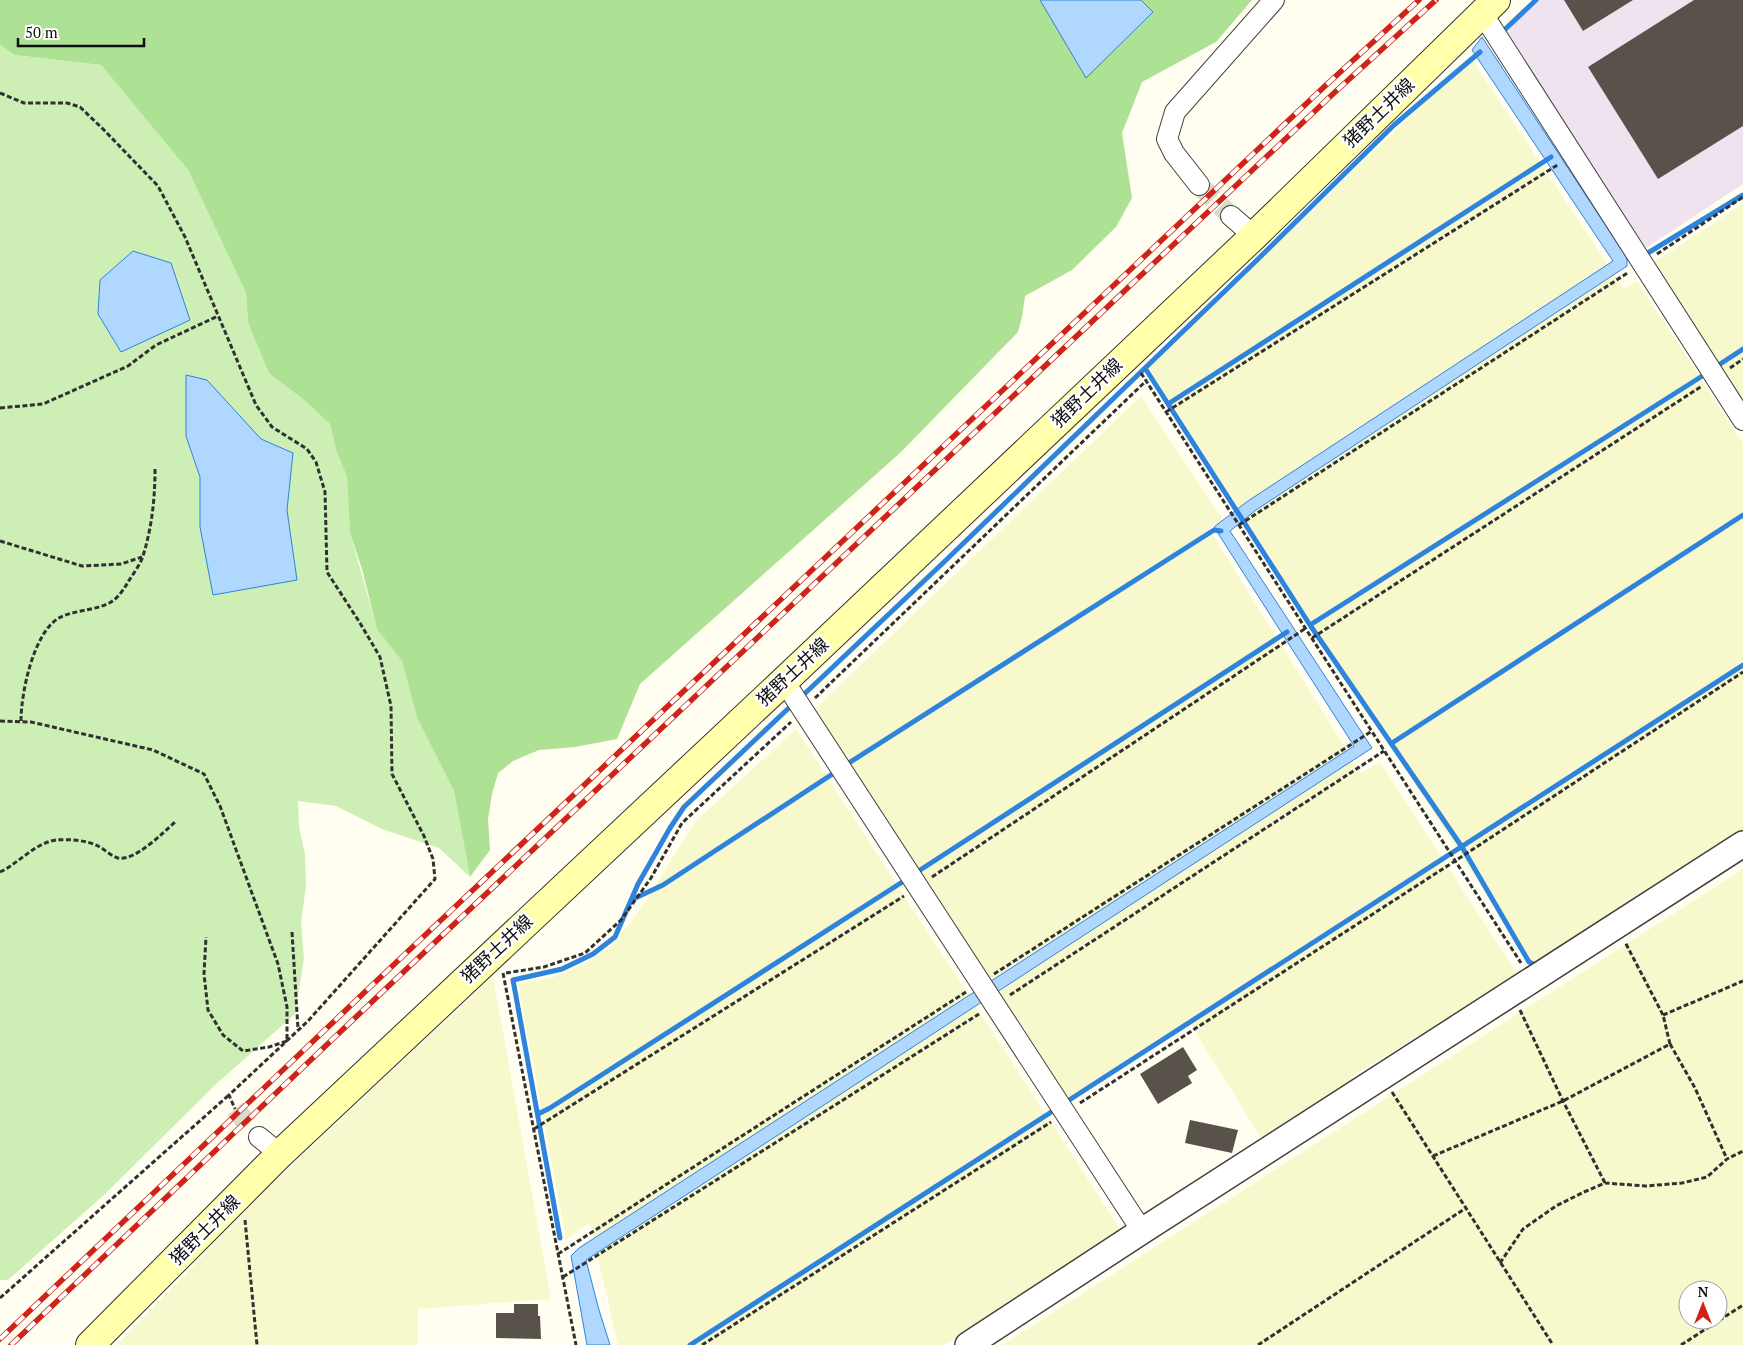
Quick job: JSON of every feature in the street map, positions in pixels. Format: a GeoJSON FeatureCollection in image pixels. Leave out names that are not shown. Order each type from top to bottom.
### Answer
{"type":"FeatureCollection","features":[{"type":"Feature","properties":{"kind":"main road","name":"猪野土井線"},"geometry":{"type":"LineString","coordinates":[[90,1345],[280,1154],[501,961],[784,681],[1254,236],[1489,6]]}},
{"type":"Feature","properties":{"kind":"street"},"geometry":{"type":"LineString","coordinates":[[1198,185],[1174,153],[1167,139],[1175,112],[1274,0]]}},
{"type":"Feature","properties":{"kind":"street"},"geometry":{"type":"LineString","coordinates":[[1489,6],[1574,155],[1743,420]]}},
{"type":"Feature","properties":{"kind":"street"},"geometry":{"type":"LineString","coordinates":[[1231,216],[1254,236]]}},
{"type":"Feature","properties":{"kind":"street"},"geometry":{"type":"LineString","coordinates":[[784,681],[1142,1231]]}},
{"type":"Feature","properties":{"kind":"street"},"geometry":{"type":"LineString","coordinates":[[968,1345],[1743,844]]}},
{"type":"Feature","properties":{"kind":"street"},"geometry":{"type":"LineString","coordinates":[[258,1137],[280,1154]]}},
{"type":"Feature","properties":{"kind":"path"},"geometry":{"type":"LineString","coordinates":[[0,93],[24,103],[67,103],[80,107],[158,186],[185,237],[256,405],[272,427],[307,449],[316,462],[325,492],[327,572],[380,658],[391,706],[392,774],[424,836],[433,859],[435,879],[287,1041],[229,1095],[0,1298]]}},
{"type":"Feature","properties":{"kind":"path"},"geometry":{"type":"LineString","coordinates":[[1166,412],[1574,155]]}},
{"type":"Feature","properties":{"kind":"path"},"geometry":{"type":"LineString","coordinates":[[1239,525],[1743,197]]}},
{"type":"Feature","properties":{"kind":"path"},"geometry":{"type":"LineString","coordinates":[[0,408],[43,404],[128,366],[156,345],[218,316]]}},
{"type":"Feature","properties":{"kind":"path"},"geometry":{"type":"LineString","coordinates":[[1129,353],[1455,861],[1522,987],[1563,1101],[1605,1182]]}},
{"type":"Feature","properties":{"kind":"path"},"geometry":{"type":"LineString","coordinates":[[1312,638],[1716,377]]}},
{"type":"Feature","properties":{"kind":"path"},"geometry":{"type":"LineString","coordinates":[[576,1345],[501,961],[544,967],[585,953],[621,920],[651,878],[682,823],[803,710],[1146,381]]}},
{"type":"Feature","properties":{"kind":"path"},"geometry":{"type":"LineString","coordinates":[[21,721],[21,704],[36,646],[44,631],[61,616],[112,602],[123,590],[143,557],[152,520],[154,469]]}},
{"type":"Feature","properties":{"kind":"path"},"geometry":{"type":"LineString","coordinates":[[0,541],[82,566],[121,564],[143,557]]}},
{"type":"Feature","properties":{"kind":"path"},"geometry":{"type":"LineString","coordinates":[[534,1129],[917,887],[1306,628]]}},
{"type":"Feature","properties":{"kind":"path"},"geometry":{"type":"LineString","coordinates":[[702,1345],[1455,861],[1743,672]]}},
{"type":"Feature","properties":{"kind":"path"},"geometry":{"type":"LineString","coordinates":[[0,721],[21,721],[153,750],[204,774],[220,806],[278,964],[287,1007],[287,1041]]}},
{"type":"Feature","properties":{"kind":"path"},"geometry":{"type":"LineString","coordinates":[[0,872],[11,867],[33,850],[55,840],[81,840],[95,844],[118,858],[127,857],[146,847],[175,822]]}},
{"type":"Feature","properties":{"kind":"path"},"geometry":{"type":"LineString","coordinates":[[1616,926],[1663,1015],[1670,1044],[1695,1088],[1727,1159]]}},
{"type":"Feature","properties":{"kind":"path"},"geometry":{"type":"LineString","coordinates":[[292,932],[298,1030]]}},
{"type":"Feature","properties":{"kind":"path"},"geometry":{"type":"LineString","coordinates":[[206,936],[204,974],[208,1010],[223,1035],[243,1051],[269,1047],[287,1041]]}},
{"type":"Feature","properties":{"kind":"path"},"geometry":{"type":"LineString","coordinates":[[1663,1015],[1743,981]]}},
{"type":"Feature","properties":{"kind":"path"},"geometry":{"type":"LineString","coordinates":[[1433,1156],[1563,1101],[1670,1044]]}},
{"type":"Feature","properties":{"kind":"path"},"geometry":{"type":"LineString","coordinates":[[1382,1076],[1553,1345]]}},
{"type":"Feature","properties":{"kind":"path"},"geometry":{"type":"LineString","coordinates":[[229,1095],[235,1109]]}},
{"type":"Feature","properties":{"kind":"path"},"geometry":{"type":"LineString","coordinates":[[1500,1262],[1523,1229],[1556,1206],[1605,1182],[1646,1186],[1707,1178],[1727,1159],[1743,1151]]}},
{"type":"Feature","properties":{"kind":"path"},"geometry":{"type":"LineString","coordinates":[[242,1192],[256,1345]]}},
{"type":"Feature","properties":{"kind":"path"},"geometry":{"type":"LineString","coordinates":[[1258,1345],[1466,1208]]}},
{"type":"Feature","properties":{"kind":"path"},"geometry":{"type":"LineString","coordinates":[[563,1277],[588,1262]]}},
{"type":"Feature","properties":{"kind":"path"},"geometry":{"type":"LineString","coordinates":[[1681,1345],[1743,1305]]}},
{"type":"Feature","properties":{"kind":"shaded area"},"geometry":{"type":"Polygon","coordinates":[[[1538,0],[1743,0],[1743,184],[1646,248],[1506,31],[1538,0]]]}},
{"type":"Feature","properties":{"kind":"green space"},"geometry":{"type":"Polygon","coordinates":[[[0,0],[1252,0],[1216,42],[1142,82],[1122,133],[1132,198],[1116,227],[1072,270],[1025,296],[1018,332],[900,453],[640,684],[617,739],[575,747],[539,750],[513,761],[498,773],[488,819],[490,850],[470,877],[454,791],[417,718],[402,661],[377,629],[362,569],[350,533],[347,477],[336,450],[330,424],[303,399],[269,373],[248,322],[246,293],[188,170],[101,65],[15,55],[0,45],[0,0]]]}},
{"type":"Feature","properties":{"kind":"green space"},"geometry":{"type":"Polygon","coordinates":[[[0,45],[15,55],[101,65],[188,170],[246,293],[248,322],[303,399],[330,424],[336,450],[347,477],[350,533],[377,628],[402,661],[417,718],[454,791],[470,877],[439,848],[382,829],[336,806],[298,801],[299,826],[305,855],[306,885],[301,923],[304,959],[295,1014],[214,1086],[105,1194],[8,1280],[0,1280],[0,45]]]}},
{"type":"Feature","properties":{"kind":"green space"},"geometry":{"type":"Polygon","coordinates":[[[1471,58],[1624,289],[1637,281],[1743,443],[1743,831],[1532,966],[1148,367],[1471,58]]]}},
{"type":"Feature","properties":{"kind":"green space"},"geometry":{"type":"Polygon","coordinates":[[[1743,204],[1743,407],[1651,264],[1743,204]]]}},
{"type":"Feature","properties":{"kind":"green space"},"geometry":{"type":"Polygon","coordinates":[[[1141,396],[1223,520],[1209,529],[1361,773],[1380,762],[1518,975],[1354,1075],[1350,1084],[1261,1138],[1191,1025],[1065,1103],[814,710],[1141,396]]]}},
{"type":"Feature","properties":{"kind":"green space"},"geometry":{"type":"Polygon","coordinates":[[[796,729],[1120,1229],[944,1345],[618,1345],[590,1223],[566,1239],[518,984],[554,977],[585,964],[614,943],[642,907],[695,822],[796,729]]]}},
{"type":"Feature","properties":{"kind":"green space"},"geometry":{"type":"Polygon","coordinates":[[[1743,869],[1743,1345],[1003,1345],[1743,869]]]}},
{"type":"Feature","properties":{"kind":"green space"},"geometry":{"type":"Polygon","coordinates":[[[493,976],[551,1299],[418,1309],[418,1345],[117,1345],[268,1188],[493,976]]]}},
{"type":"Feature","properties":{"kind":"water"},"geometry":{"type":"Polygon","coordinates":[[[1040,0],[1141,0],[1153,12],[1086,78],[1040,0]]]}},
{"type":"Feature","properties":{"kind":"water"},"geometry":{"type":"Polygon","coordinates":[[[1482,37],[1627,258],[1627,266],[1256,510],[1230,531],[1372,748],[586,1260],[610,1345],[587,1345],[571,1256],[579,1248],[1354,746],[1214,527],[1248,501],[1613,261],[1472,50],[1482,37]]]}},
{"type":"Feature","properties":{"kind":"water"},"geometry":{"type":"Polygon","coordinates":[[[133,251],[171,263],[190,320],[121,352],[98,314],[100,280],[133,251]]]}},
{"type":"Feature","properties":{"kind":"water"},"geometry":{"type":"Polygon","coordinates":[[[186,375],[207,380],[261,439],[293,453],[287,510],[297,580],[213,595],[200,527],[200,477],[186,436],[186,375]]]}},
{"type":"Feature","properties":{"kind":"building"},"geometry":{"type":"Polygon","coordinates":[[[1564,0],[1633,0],[1583,31],[1564,0]]]}},
{"type":"Feature","properties":{"kind":"building"},"geometry":{"type":"Polygon","coordinates":[[[1694,0],[1743,0],[1743,126],[1658,179],[1588,67],[1694,0]]]}},
{"type":"Feature","properties":{"kind":"building"},"geometry":{"type":"Polygon","coordinates":[[[1183,1047],[1197,1070],[1188,1076],[1192,1083],[1158,1104],[1140,1074],[1183,1047]]]}},
{"type":"Feature","properties":{"kind":"building"},"geometry":{"type":"Polygon","coordinates":[[[1190,1120],[1238,1130],[1232,1153],[1185,1143],[1190,1120]]]}},
{"type":"Feature","properties":{"kind":"building"},"geometry":{"type":"Polygon","coordinates":[[[514,1304],[538,1304],[541,1339],[496,1338],[496,1313],[514,1313],[514,1304]]]}},
{"type":"Feature","properties":{"kind":"waterway"},"geometry":{"type":"LineString","coordinates":[[1500,34],[1536,0]]}},
{"type":"Feature","properties":{"kind":"waterway"},"geometry":{"type":"LineString","coordinates":[[799,699],[944,562],[1394,125],[1480,52]]}},
{"type":"Feature","properties":{"kind":"waterway"},"geometry":{"type":"LineString","coordinates":[[1168,404],[1551,157]]}},
{"type":"Feature","properties":{"kind":"waterway"},"geometry":{"type":"LineString","coordinates":[[1643,256],[1743,195]]}},
{"type":"Feature","properties":{"kind":"waterway"},"geometry":{"type":"LineString","coordinates":[[1714,368],[1743,349]]}},
{"type":"Feature","properties":{"kind":"waterway"},"geometry":{"type":"LineString","coordinates":[[1145,368],[1310,625],[1462,847],[1529,962],[1540,967]]}},
{"type":"Feature","properties":{"kind":"waterway"},"geometry":{"type":"LineString","coordinates":[[1310,625],[1707,373]]}},
{"type":"Feature","properties":{"kind":"waterway"},"geometry":{"type":"LineString","coordinates":[[1392,743],[1743,515]]}},
{"type":"Feature","properties":{"kind":"waterway"},"geometry":{"type":"LineString","coordinates":[[844,766],[1214,530],[1221,531]]}},
{"type":"Feature","properties":{"kind":"waterway"},"geometry":{"type":"LineString","coordinates":[[914,874],[1287,632]]}},
{"type":"Feature","properties":{"kind":"waterway"},"geometry":{"type":"LineString","coordinates":[[1063,1104],[1743,665]]}},
{"type":"Feature","properties":{"kind":"waterway"},"geometry":{"type":"LineString","coordinates":[[560,1238],[513,980],[562,969],[593,954],[615,937],[638,884],[684,807],[793,704]]}},
{"type":"Feature","properties":{"kind":"waterway"},"geometry":{"type":"LineString","coordinates":[[631,900],[663,885],[837,771]]}},
{"type":"Feature","properties":{"kind":"waterway"},"geometry":{"type":"LineString","coordinates":[[538,1114],[907,879]]}},
{"type":"Feature","properties":{"kind":"waterway"},"geometry":{"type":"LineString","coordinates":[[690,1345],[1056,1109]]}},
{"type":"Feature","properties":{"kind":"tunnel"},"geometry":{"type":"LineString","coordinates":[[1199,185],[1231,216]]}},
{"type":"Feature","properties":{"kind":"tunnel"},"geometry":{"type":"LineString","coordinates":[[235,1109],[259,1137]]}},
{"type":"Feature","properties":{"kind":"railway"},"geometry":{"type":"LineString","coordinates":[[0,1339],[368,989],[1325,86],[1419,0]]}},
{"type":"Feature","properties":{"kind":"railway"},"geometry":{"type":"LineString","coordinates":[[11,1345],[1334,93],[1436,0]]}}]}
